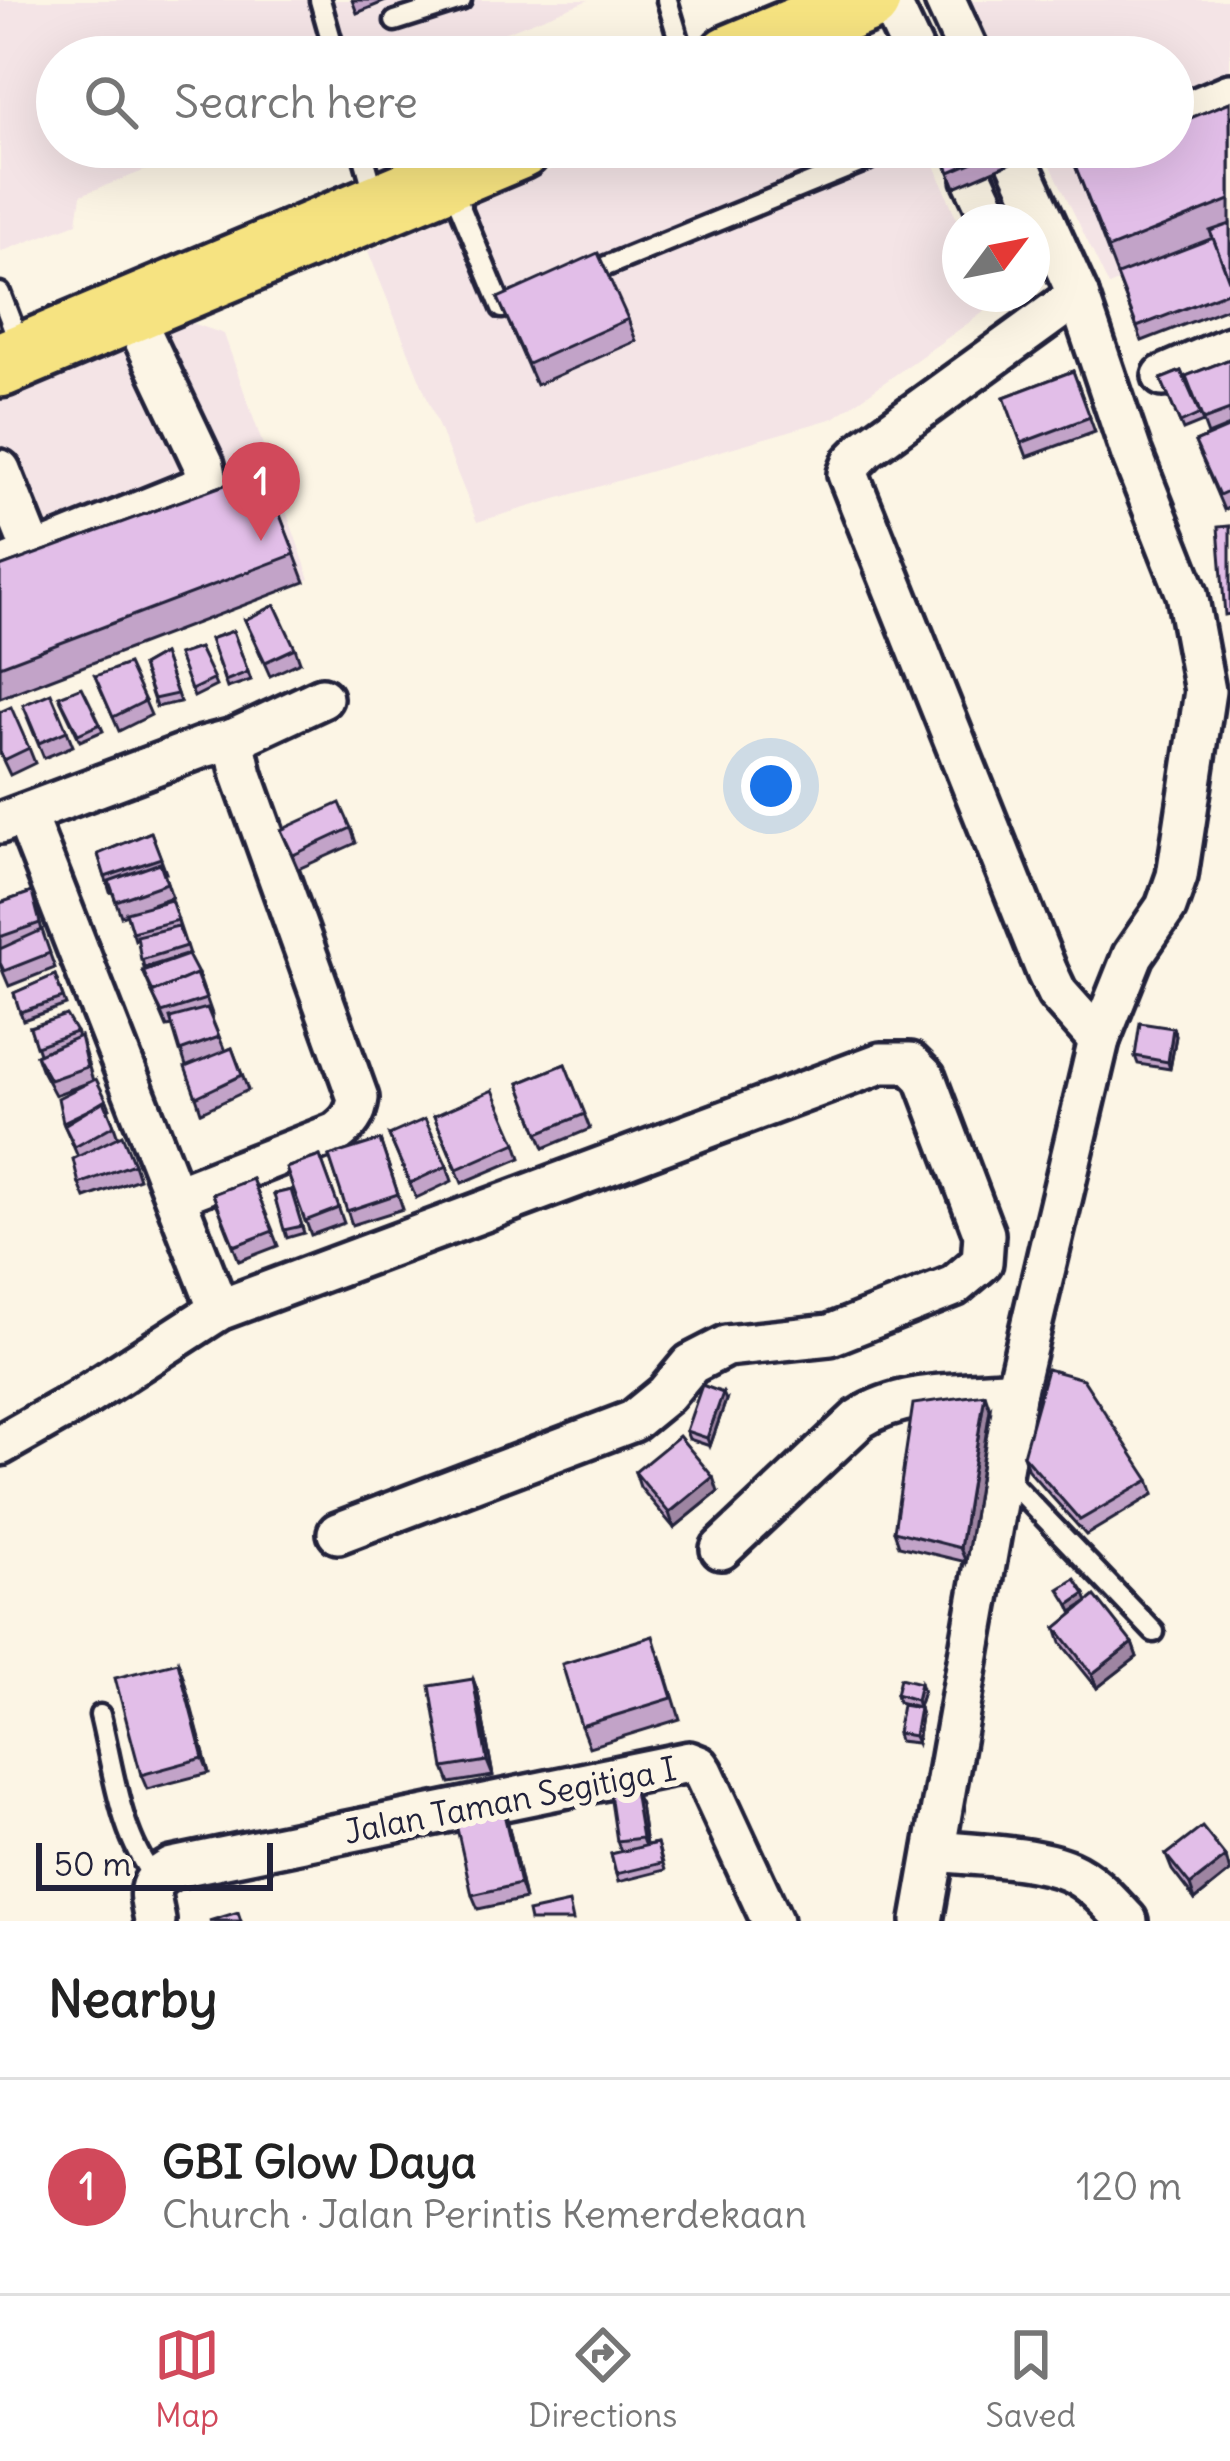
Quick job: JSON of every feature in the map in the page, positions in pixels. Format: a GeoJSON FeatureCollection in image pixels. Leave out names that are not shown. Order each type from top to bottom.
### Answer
{"type":"FeatureCollection","features":[{"type":"Feature","properties":{"kind":"highway"},"geometry":{"type":"LineString","coordinates":[[790,36],[833,21]]}},
{"type":"Feature","properties":{"kind":"highway"},"geometry":{"type":"LineString","coordinates":[[12,360],[469,168]]}},
{"type":"Feature","properties":{"kind":"street"},"geometry":{"type":"LineString","coordinates":[[889,0],[906,36]]}},
{"type":"Feature","properties":{"kind":"street"},"geometry":{"type":"LineString","coordinates":[[945,0],[961,36]]}},
{"type":"Feature","properties":{"kind":"street"},"geometry":{"type":"LineString","coordinates":[[1194,109],[1230,94]]}},
{"type":"Feature","properties":{"kind":"street"},"geometry":{"type":"LineString","coordinates":[[967,168],[985,204]]}},
{"type":"Feature","properties":{"kind":"street"},"geometry":{"type":"LineString","coordinates":[[922,1921],[1016,1390],[1099,1040],[1133,955],[1166,907],[1177,876],[1205,692],[1187,594],[1078,295],[1021,168]]}},
{"type":"Feature","properties":{"kind":"street"},"geometry":{"type":"LineString","coordinates":[[1050,304],[1078,295]]}},
{"type":"Feature","properties":{"kind":"street"},"geometry":{"type":"LineString","coordinates":[[0,470],[17,561],[196,489],[208,480],[130,309]]}},
{"type":"Feature","properties":{"kind":"street"},"geometry":{"type":"LineString","coordinates":[[1031,312],[867,448],[848,474],[1047,972],[1057,993],[1099,1040]]}},
{"type":"Feature","properties":{"kind":"street"},"geometry":{"type":"LineString","coordinates":[[1163,376],[1230,347]]}},
{"type":"Feature","properties":{"kind":"street"},"geometry":{"type":"LineString","coordinates":[[219,1310],[175,1196],[12,818],[203,747],[234,740],[322,698]]}},
{"type":"Feature","properties":{"kind":"street"},"geometry":{"type":"LineString","coordinates":[[175,1196],[336,1133],[357,1109],[358,1098],[242,775],[234,740]]}},
{"type":"Feature","properties":{"kind":"street"},"geometry":{"type":"LineString","coordinates":[[1,1442],[78,1401],[219,1310],[881,1063],[910,1063],[925,1078],[984,1234],[982,1262],[954,1286],[830,1335],[726,1346],[691,1364],[666,1394],[633,1420],[338,1533]]}},
{"type":"Feature","properties":{"kind":"street"},"geometry":{"type":"LineString","coordinates":[[721,1549],[859,1419],[878,1407],[899,1400],[1016,1390]]}},
{"type":"Feature","properties":{"kind":"street","name":"Jalan Taman Segitiga I"},"geometry":{"type":"LineString","coordinates":[[155,1878],[172,1868],[689,1762],[703,1772],[772,1921]]}},
{"type":"Feature","properties":{"kind":"street"},"geometry":{"type":"LineString","coordinates":[[935,1851],[1066,1870],[1085,1880],[1127,1921]]}},
{"type":"Feature","properties":{"kind":"street"},"geometry":{"type":"LineString","coordinates":[[155,1878],[150,1894],[155,1921]]}},
{"type":"Feature","properties":{"kind":"lane"},"geometry":{"type":"LineString","coordinates":[[320,0],[330,36]]}},
{"type":"Feature","properties":{"kind":"lane"},"geometry":{"type":"LineString","coordinates":[[395,21],[461,0]]}},
{"type":"Feature","properties":{"kind":"lane"},"geometry":{"type":"LineString","coordinates":[[667,0],[678,36]]}},
{"type":"Feature","properties":{"kind":"lane"},"geometry":{"type":"LineString","coordinates":[[367,168],[378,206]]}},
{"type":"Feature","properties":{"kind":"lane"},"geometry":{"type":"LineString","coordinates":[[571,281],[847,168]]}},
{"type":"Feature","properties":{"kind":"lane"},"geometry":{"type":"LineString","coordinates":[[448,177],[502,308],[529,298]]}},
{"type":"Feature","properties":{"kind":"lane"},"geometry":{"type":"LineString","coordinates":[[0,293],[12,360]]}},
{"type":"Feature","properties":{"kind":"lane"},"geometry":{"type":"LineString","coordinates":[[1003,1474],[1154,1632]]}},
{"type":"Feature","properties":{"kind":"lane"},"geometry":{"type":"LineString","coordinates":[[100,1715],[129,1833],[155,1878]]}},
{"type":"Feature","properties":{"kind":"shaded area"},"geometry":{"type":"Polygon","coordinates":[[[0,0],[589,0],[496,36],[36,36],[36,168],[151,168],[81,195],[77,223],[0,252],[0,0]]]}},
{"type":"Feature","properties":{"kind":"shaded area"},"geometry":{"type":"Polygon","coordinates":[[[971,0],[1230,0],[1230,229],[1109,286],[1052,168],[1194,168],[1194,36],[988,36],[971,0]]]}},
{"type":"Feature","properties":{"kind":"shaded area"},"geometry":{"type":"Polygon","coordinates":[[[555,168],[936,168],[951,204],[942,204],[942,312],[984,312],[834,418],[477,522],[368,251],[555,168]]]}},
{"type":"Feature","properties":{"kind":"shaded area"},"geometry":{"type":"Polygon","coordinates":[[[192,323],[224,334],[310,579],[0,695],[0,393],[192,323]]]}},
{"type":"Feature","properties":{"kind":"building"},"geometry":{"type":"Polygon","coordinates":[[[1230,102],[1230,200],[1108,249],[1076,168],[1194,168],[1194,117],[1230,102]]]}},
{"type":"Feature","properties":{"kind":"building"},"geometry":{"type":"Polygon","coordinates":[[[1230,224],[1230,282],[1210,231],[1230,224]]]}},
{"type":"Feature","properties":{"kind":"building"},"geometry":{"type":"Polygon","coordinates":[[[1213,238],[1230,291],[1137,327],[1117,275],[1213,238]]]}},
{"type":"Feature","properties":{"kind":"building"},"geometry":{"type":"Polygon","coordinates":[[[598,253],[628,319],[528,364],[498,298],[598,253]]]}},
{"type":"Feature","properties":{"kind":"building"},"geometry":{"type":"Polygon","coordinates":[[[1230,359],[1230,410],[1203,420],[1186,376],[1230,359]]]}},
{"type":"Feature","properties":{"kind":"building"},"geometry":{"type":"Polygon","coordinates":[[[1073,371],[1090,417],[1021,443],[1004,397],[1073,371]]]}},
{"type":"Feature","properties":{"kind":"building"},"geometry":{"type":"Polygon","coordinates":[[[1181,371],[1200,414],[1180,423],[1161,379],[1181,371]]]}},
{"type":"Feature","properties":{"kind":"building"},"geometry":{"type":"Polygon","coordinates":[[[1230,427],[1230,490],[1219,495],[1195,442],[1230,427]]]}},
{"type":"Feature","properties":{"kind":"building"},"geometry":{"type":"Polygon","coordinates":[[[263,471],[295,554],[0,666],[0,567],[263,471]]]}},
{"type":"Feature","properties":{"kind":"building"},"geometry":{"type":"Polygon","coordinates":[[[1230,526],[1230,614],[1225,615],[1218,527],[1230,526]]]}},
{"type":"Feature","properties":{"kind":"building"},"geometry":{"type":"Polygon","coordinates":[[[275,605],[295,648],[265,662],[245,620],[275,605]]]}},
{"type":"Feature","properties":{"kind":"building"},"geometry":{"type":"Polygon","coordinates":[[[233,631],[248,672],[225,681],[210,639],[233,631]]]}},
{"type":"Feature","properties":{"kind":"building"},"geometry":{"type":"Polygon","coordinates":[[[199,648],[214,679],[191,690],[178,655],[199,648]]]}},
{"type":"Feature","properties":{"kind":"building"},"geometry":{"type":"Polygon","coordinates":[[[163,654],[177,694],[154,699],[142,666],[163,654]]]}},
{"type":"Feature","properties":{"kind":"building"},"geometry":{"type":"Polygon","coordinates":[[[128,664],[145,701],[113,717],[95,676],[128,664]]]}},
{"type":"Feature","properties":{"kind":"building"},"geometry":{"type":"Polygon","coordinates":[[[82,687],[100,724],[78,734],[59,696],[82,687]]]}},
{"type":"Feature","properties":{"kind":"building"},"geometry":{"type":"Polygon","coordinates":[[[51,693],[67,731],[39,743],[23,705],[51,693]]]}},
{"type":"Feature","properties":{"kind":"building"},"geometry":{"type":"Polygon","coordinates":[[[11,707],[29,748],[4,760],[0,712],[11,707]]]}},
{"type":"Feature","properties":{"kind":"building"},"geometry":{"type":"Polygon","coordinates":[[[340,803],[351,828],[293,855],[281,830],[340,803]]]}},
{"type":"Feature","properties":{"kind":"building"},"geometry":{"type":"Polygon","coordinates":[[[151,832],[161,858],[105,877],[98,854],[151,832]]]}},
{"type":"Feature","properties":{"kind":"building"},"geometry":{"type":"Polygon","coordinates":[[[160,863],[167,883],[116,901],[109,881],[160,863]]]}},
{"type":"Feature","properties":{"kind":"building"},"geometry":{"type":"Polygon","coordinates":[[[32,892],[40,923],[0,937],[0,903],[32,892]]]}},
{"type":"Feature","properties":{"kind":"building"},"geometry":{"type":"Polygon","coordinates":[[[171,900],[178,920],[132,932],[126,912],[171,900]]]}},
{"type":"Feature","properties":{"kind":"building"},"geometry":{"type":"Polygon","coordinates":[[[178,926],[186,946],[141,960],[137,936],[178,926]]]}},
{"type":"Feature","properties":{"kind":"building"},"geometry":{"type":"Polygon","coordinates":[[[42,930],[50,953],[4,971],[0,949],[42,930]]]}},
{"type":"Feature","properties":{"kind":"building"},"geometry":{"type":"Polygon","coordinates":[[[188,955],[198,974],[153,992],[143,971],[188,955]]]}},
{"type":"Feature","properties":{"kind":"building"},"geometry":{"type":"Polygon","coordinates":[[[196,974],[206,999],[162,1013],[152,993],[196,974]]]}},
{"type":"Feature","properties":{"kind":"building"},"geometry":{"type":"Polygon","coordinates":[[[55,975],[63,998],[20,1012],[14,993],[55,975]]]}},
{"type":"Feature","properties":{"kind":"building"},"geometry":{"type":"Polygon","coordinates":[[[207,1008],[219,1037],[180,1051],[170,1018],[207,1008]]]}},
{"type":"Feature","properties":{"kind":"building"},"geometry":{"type":"Polygon","coordinates":[[[66,1015],[76,1032],[36,1046],[30,1027],[66,1015]]]}},
{"type":"Feature","properties":{"kind":"building"},"geometry":{"type":"Polygon","coordinates":[[[1140,1023],[1173,1028],[1168,1062],[1135,1056],[1140,1023]]]}},
{"type":"Feature","properties":{"kind":"building"},"geometry":{"type":"Polygon","coordinates":[[[80,1036],[87,1067],[50,1080],[36,1055],[80,1036]]]}},
{"type":"Feature","properties":{"kind":"building"},"geometry":{"type":"Polygon","coordinates":[[[232,1048],[242,1075],[196,1097],[185,1067],[232,1048]]]}},
{"type":"Feature","properties":{"kind":"building"},"geometry":{"type":"Polygon","coordinates":[[[565,1064],[585,1114],[538,1133],[519,1083],[565,1064]]]}},
{"type":"Feature","properties":{"kind":"building"},"geometry":{"type":"Polygon","coordinates":[[[96,1079],[107,1101],[63,1122],[58,1098],[96,1079]]]}},
{"type":"Feature","properties":{"kind":"building"},"geometry":{"type":"Polygon","coordinates":[[[493,1090],[516,1143],[457,1169],[434,1116],[493,1090]]]}},
{"type":"Feature","properties":{"kind":"building"},"geometry":{"type":"Polygon","coordinates":[[[104,1101],[114,1125],[75,1147],[64,1125],[104,1101]]]}},
{"type":"Feature","properties":{"kind":"building"},"geometry":{"type":"Polygon","coordinates":[[[425,1119],[447,1166],[410,1183],[389,1135],[425,1119]]]}},
{"type":"Feature","properties":{"kind":"building"},"geometry":{"type":"Polygon","coordinates":[[[122,1135],[134,1164],[79,1184],[73,1159],[122,1135]]]}},
{"type":"Feature","properties":{"kind":"building"},"geometry":{"type":"Polygon","coordinates":[[[380,1140],[398,1194],[347,1211],[329,1156],[380,1140]]]}},
{"type":"Feature","properties":{"kind":"building"},"geometry":{"type":"Polygon","coordinates":[[[320,1156],[339,1208],[305,1221],[286,1168],[320,1156]]]}},
{"type":"Feature","properties":{"kind":"building"},"geometry":{"type":"Polygon","coordinates":[[[252,1179],[273,1231],[234,1246],[213,1194],[252,1179]]]}},
{"type":"Feature","properties":{"kind":"building"},"geometry":{"type":"Polygon","coordinates":[[[291,1190],[302,1226],[284,1230],[274,1194],[291,1190]]]}},
{"type":"Feature","properties":{"kind":"building"},"geometry":{"type":"Polygon","coordinates":[[[1047,1369],[1083,1379],[1149,1480],[1080,1520],[1023,1455],[1047,1369]]]}},
{"type":"Feature","properties":{"kind":"building"},"geometry":{"type":"Polygon","coordinates":[[[702,1385],[723,1393],[707,1438],[686,1431],[702,1385]]]}},
{"type":"Feature","properties":{"kind":"building"},"geometry":{"type":"Polygon","coordinates":[[[985,1394],[960,1548],[894,1531],[913,1404],[985,1394]]]}},
{"type":"Feature","properties":{"kind":"building"},"geometry":{"type":"Polygon","coordinates":[[[679,1436],[713,1477],[669,1513],[635,1472],[679,1436]]]}},
{"type":"Feature","properties":{"kind":"building"},"geometry":{"type":"Polygon","coordinates":[[[1075,1579],[1085,1594],[1069,1605],[1059,1589],[1075,1579]]]}},
{"type":"Feature","properties":{"kind":"building"},"geometry":{"type":"Polygon","coordinates":[[[1095,1596],[1132,1643],[1092,1674],[1056,1628],[1095,1596]]]}},
{"type":"Feature","properties":{"kind":"building"},"geometry":{"type":"Polygon","coordinates":[[[653,1636],[672,1698],[581,1726],[562,1664],[653,1636]]]}},
{"type":"Feature","properties":{"kind":"building"},"geometry":{"type":"Polygon","coordinates":[[[178,1662],[203,1758],[141,1775],[115,1678],[178,1662]]]}},
{"type":"Feature","properties":{"kind":"building"},"geometry":{"type":"Polygon","coordinates":[[[900,1678],[920,1683],[916,1700],[896,1694],[900,1678]]]}},
{"type":"Feature","properties":{"kind":"building"},"geometry":{"type":"Polygon","coordinates":[[[473,1679],[487,1761],[444,1768],[430,1686],[473,1679]]]}},
{"type":"Feature","properties":{"kind":"building"},"geometry":{"type":"Polygon","coordinates":[[[902,1705],[919,1708],[914,1736],[897,1733],[902,1705]]]}},
{"type":"Feature","properties":{"kind":"building"},"geometry":{"type":"Polygon","coordinates":[[[634,1790],[642,1838],[617,1841],[610,1794],[634,1790]]]}},
{"type":"Feature","properties":{"kind":"building"},"geometry":{"type":"Polygon","coordinates":[[[502,1805],[520,1884],[472,1895],[454,1815],[502,1805]]]}},
{"type":"Feature","properties":{"kind":"building"},"geometry":{"type":"Polygon","coordinates":[[[1202,1827],[1226,1857],[1190,1885],[1166,1855],[1202,1827]]]}},
{"type":"Feature","properties":{"kind":"building"},"geometry":{"type":"Polygon","coordinates":[[[657,1843],[662,1863],[616,1874],[611,1854],[657,1843]]]}},
{"type":"Feature","properties":{"kind":"building"},"geometry":{"type":"Polygon","coordinates":[[[569,1903],[573,1921],[530,1921],[528,1912],[569,1903]]]}},
{"type":"Feature","properties":{"kind":"building"},"geometry":{"type":"Polygon","coordinates":[[[238,1912],[241,1921],[209,1921],[238,1912]]]}},
{"type":"Feature","properties":{"kind":"place","name":"GBI Glow Daya"},"geometry":{"type":"Point","coordinates":[261,541]}}]}
